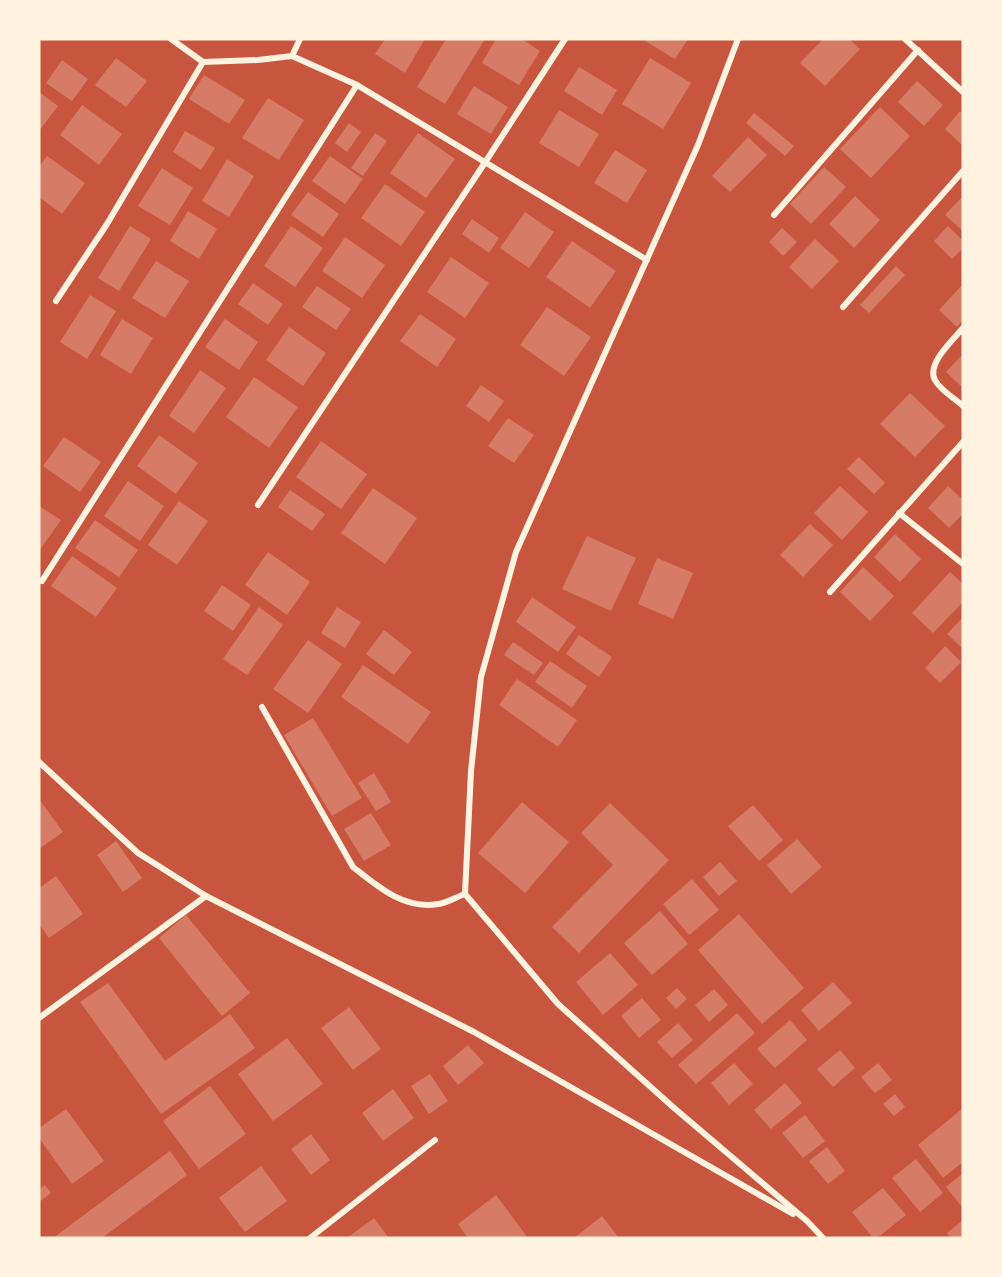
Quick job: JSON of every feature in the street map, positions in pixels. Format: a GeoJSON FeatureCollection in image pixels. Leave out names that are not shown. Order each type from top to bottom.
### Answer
{"type":"FeatureCollection","features":[{"type":"Feature","properties":{"kind":"street"},"geometry":{"type":"LineString","coordinates":[[171,39],[203,62],[292,56],[357,85],[647,260]]}},
{"type":"Feature","properties":{"kind":"street"},"geometry":{"type":"LineString","coordinates":[[292,56],[300,39]]}},
{"type":"Feature","properties":{"kind":"street"},"geometry":{"type":"LineString","coordinates":[[258,505],[565,39]]}},
{"type":"Feature","properties":{"kind":"street"},"geometry":{"type":"LineString","coordinates":[[738,39],[698,145],[516,552],[482,677],[471,771],[465,894],[558,1004],[673,1107],[807,1221],[823,1238]]}},
{"type":"Feature","properties":{"kind":"street"},"geometry":{"type":"LineString","coordinates":[[905,39],[963,92]]}},
{"type":"Feature","properties":{"kind":"street"},"geometry":{"type":"LineString","coordinates":[[774,215],[918,50]]}},
{"type":"Feature","properties":{"kind":"street"},"geometry":{"type":"LineString","coordinates":[[56,301],[106,224],[203,62]]}},
{"type":"Feature","properties":{"kind":"street"},"geometry":{"type":"LineString","coordinates":[[42,581],[357,85]]}},
{"type":"Feature","properties":{"kind":"street"},"geometry":{"type":"LineString","coordinates":[[843,307],[963,171]]}},
{"type":"Feature","properties":{"kind":"street"},"geometry":{"type":"LineString","coordinates":[[963,328],[936,361],[932,372],[940,387],[963,406]]}},
{"type":"Feature","properties":{"kind":"street"},"geometry":{"type":"LineString","coordinates":[[830,592],[963,442]]}},
{"type":"Feature","properties":{"kind":"street"},"geometry":{"type":"LineString","coordinates":[[899,513],[963,564]]}},
{"type":"Feature","properties":{"kind":"street"},"geometry":{"type":"LineString","coordinates":[[262,707],[353,867],[376,885],[406,903],[440,904],[465,894]]}},
{"type":"Feature","properties":{"kind":"street"},"geometry":{"type":"LineString","coordinates":[[39,762],[138,853],[206,897],[474,1032],[807,1221]]}},
{"type":"Feature","properties":{"kind":"street"},"geometry":{"type":"LineString","coordinates":[[39,1018],[206,897]]}},
{"type":"Feature","properties":{"kind":"street"},"geometry":{"type":"LineString","coordinates":[[310,1238],[435,1140]]}},
{"type":"Feature","properties":{"kind":"building"},"geometry":{"type":"Polygon","coordinates":[[[385,39],[425,39],[405,73],[375,54],[385,39]]]}},
{"type":"Feature","properties":{"kind":"building"},"geometry":{"type":"Polygon","coordinates":[[[446,39],[485,39],[445,104],[417,87],[446,39]]]}},
{"type":"Feature","properties":{"kind":"building"},"geometry":{"type":"Polygon","coordinates":[[[496,39],[522,39],[540,51],[519,85],[482,63],[496,39]]]}},
{"type":"Feature","properties":{"kind":"building"},"geometry":{"type":"Polygon","coordinates":[[[647,39],[688,39],[675,59],[645,41],[647,39]]]}},
{"type":"Feature","properties":{"kind":"building"},"geometry":{"type":"Polygon","coordinates":[[[823,39],[849,39],[860,49],[825,86],[800,63],[823,39]]]}},
{"type":"Feature","properties":{"kind":"building"},"geometry":{"type":"Polygon","coordinates":[[[116,58],[147,81],[126,107],[95,85],[116,58]]]}},
{"type":"Feature","properties":{"kind":"building"},"geometry":{"type":"Polygon","coordinates":[[[650,58],[691,83],[663,129],[622,104],[650,58]]]}},
{"type":"Feature","properties":{"kind":"building"},"geometry":{"type":"Polygon","coordinates":[[[62,60],[88,79],[72,101],[46,83],[62,60]]]}},
{"type":"Feature","properties":{"kind":"building"},"geometry":{"type":"Polygon","coordinates":[[[579,67],[617,90],[602,115],[564,91],[579,67]]]}},
{"type":"Feature","properties":{"kind":"building"},"geometry":{"type":"Polygon","coordinates":[[[204,75],[245,100],[229,124],[189,99],[204,75]]]}},
{"type":"Feature","properties":{"kind":"building"},"geometry":{"type":"Polygon","coordinates":[[[917,81],[943,105],[924,126],[898,102],[917,81]]]}},
{"type":"Feature","properties":{"kind":"building"},"geometry":{"type":"Polygon","coordinates":[[[474,86],[508,107],[491,134],[457,114],[474,86]]]}},
{"type":"Feature","properties":{"kind":"building"},"geometry":{"type":"Polygon","coordinates":[[[39,92],[58,106],[39,131],[39,92]]]}},
{"type":"Feature","properties":{"kind":"building"},"geometry":{"type":"Polygon","coordinates":[[[268,98],[304,120],[279,160],[242,138],[268,98]]]}},
{"type":"Feature","properties":{"kind":"building"},"geometry":{"type":"Polygon","coordinates":[[[82,105],[122,134],[99,165],[60,135],[82,105]]]}},
{"type":"Feature","properties":{"kind":"building"},"geometry":{"type":"Polygon","coordinates":[[[880,107],[910,136],[871,178],[840,149],[880,107]]]}},
{"type":"Feature","properties":{"kind":"building"},"geometry":{"type":"Polygon","coordinates":[[[559,110],[599,134],[579,167],[539,143],[559,110]]]}},
{"type":"Feature","properties":{"kind":"building"},"geometry":{"type":"Polygon","coordinates":[[[960,111],[963,114],[963,146],[945,129],[960,111]]]}},
{"type":"Feature","properties":{"kind":"building"},"geometry":{"type":"Polygon","coordinates":[[[754,113],[794,146],[785,156],[746,123],[754,113]]]}},
{"type":"Feature","properties":{"kind":"building"},"geometry":{"type":"Polygon","coordinates":[[[349,123],[361,132],[347,152],[335,143],[349,123]]]}},
{"type":"Feature","properties":{"kind":"building"},"geometry":{"type":"Polygon","coordinates":[[[185,131],[215,148],[201,170],[173,152],[185,131]]]}},
{"type":"Feature","properties":{"kind":"building"},"geometry":{"type":"Polygon","coordinates":[[[375,133],[387,141],[363,176],[351,168],[375,133]]]}},
{"type":"Feature","properties":{"kind":"building"},"geometry":{"type":"Polygon","coordinates":[[[418,133],[455,159],[426,198],[390,173],[418,133]]]}},
{"type":"Feature","properties":{"kind":"building"},"geometry":{"type":"Polygon","coordinates":[[[748,137],[767,155],[730,192],[712,176],[748,137]]]}},
{"type":"Feature","properties":{"kind":"building"},"geometry":{"type":"Polygon","coordinates":[[[615,150],[647,170],[627,203],[594,183],[615,150]]]}},
{"type":"Feature","properties":{"kind":"building"},"geometry":{"type":"Polygon","coordinates":[[[47,156],[85,183],[62,214],[39,197],[39,167],[47,156]]]}},
{"type":"Feature","properties":{"kind":"building"},"geometry":{"type":"Polygon","coordinates":[[[330,156],[363,179],[345,204],[312,181],[330,156]]]}},
{"type":"Feature","properties":{"kind":"building"},"geometry":{"type":"Polygon","coordinates":[[[227,159],[254,176],[229,217],[202,201],[227,159]]]}},
{"type":"Feature","properties":{"kind":"building"},"geometry":{"type":"Polygon","coordinates":[[[824,167],[846,187],[811,224],[790,204],[824,167]]]}},
{"type":"Feature","properties":{"kind":"building"},"geometry":{"type":"Polygon","coordinates":[[[162,168],[193,188],[170,225],[138,206],[162,168]]]}},
{"type":"Feature","properties":{"kind":"building"},"geometry":{"type":"Polygon","coordinates":[[[385,184],[425,212],[401,246],[361,218],[385,184]]]}},
{"type":"Feature","properties":{"kind":"building"},"geometry":{"type":"Polygon","coordinates":[[[308,192],[339,214],[323,237],[291,215],[308,192]]]}},
{"type":"Feature","properties":{"kind":"building"},"geometry":{"type":"Polygon","coordinates":[[[855,196],[880,220],[854,248],[829,224],[855,196]]]}},
{"type":"Feature","properties":{"kind":"building"},"geometry":{"type":"Polygon","coordinates":[[[963,196],[963,231],[945,215],[963,196]]]}},
{"type":"Feature","properties":{"kind":"building"},"geometry":{"type":"Polygon","coordinates":[[[188,211],[217,229],[199,259],[170,241],[188,211]]]}},
{"type":"Feature","properties":{"kind":"building"},"geometry":{"type":"Polygon","coordinates":[[[525,212],[554,232],[529,268],[500,248],[525,212]]]}},
{"type":"Feature","properties":{"kind":"building"},"geometry":{"type":"Polygon","coordinates":[[[472,219],[499,238],[489,253],[462,234],[472,219]]]}},
{"type":"Feature","properties":{"kind":"building"},"geometry":{"type":"Polygon","coordinates":[[[130,226],[151,239],[119,291],[98,278],[130,226]]]}},
{"type":"Feature","properties":{"kind":"building"},"geometry":{"type":"Polygon","coordinates":[[[291,226],[323,248],[295,287],[264,266],[291,226]]]}},
{"type":"Feature","properties":{"kind":"building"},"geometry":{"type":"Polygon","coordinates":[[[948,226],[963,241],[963,248],[952,259],[934,241],[948,226]]]}},
{"type":"Feature","properties":{"kind":"building"},"geometry":{"type":"Polygon","coordinates":[[[782,228],[797,242],[783,256],[769,242],[782,228]]]}},
{"type":"Feature","properties":{"kind":"building"},"geometry":{"type":"Polygon","coordinates":[[[345,237],[385,265],[362,298],[322,271],[345,237]]]}},
{"type":"Feature","properties":{"kind":"building"},"geometry":{"type":"Polygon","coordinates":[[[815,239],[839,261],[812,289],[789,267],[815,239]]]}},
{"type":"Feature","properties":{"kind":"building"},"geometry":{"type":"Polygon","coordinates":[[[572,241],[616,271],[590,308],[546,277],[572,241]]]}},
{"type":"Feature","properties":{"kind":"building"},"geometry":{"type":"Polygon","coordinates":[[[451,257],[489,283],[465,318],[427,292],[451,257]]]}},
{"type":"Feature","properties":{"kind":"building"},"geometry":{"type":"Polygon","coordinates":[[[156,261],[189,281],[165,318],[132,298],[156,261]]]}},
{"type":"Feature","properties":{"kind":"building"},"geometry":{"type":"Polygon","coordinates":[[[896,266],[905,275],[869,313],[860,305],[896,266]]]}},
{"type":"Feature","properties":{"kind":"building"},"geometry":{"type":"Polygon","coordinates":[[[253,283],[283,304],[268,325],[238,304],[253,283]]]}},
{"type":"Feature","properties":{"kind":"building"},"geometry":{"type":"Polygon","coordinates":[[[963,284],[963,320],[957,327],[939,310],[963,284]]]}},
{"type":"Feature","properties":{"kind":"building"},"geometry":{"type":"Polygon","coordinates":[[[317,286],[351,309],[336,330],[302,307],[317,286]]]}},
{"type":"Feature","properties":{"kind":"building"},"geometry":{"type":"Polygon","coordinates":[[[90,295],[116,311],[87,359],[60,342],[90,295]]]}},
{"type":"Feature","properties":{"kind":"building"},"geometry":{"type":"Polygon","coordinates":[[[547,307],[591,337],[564,376],[520,345],[547,307]]]}},
{"type":"Feature","properties":{"kind":"building"},"geometry":{"type":"Polygon","coordinates":[[[420,314],[456,339],[437,367],[400,341],[420,314]]]}},
{"type":"Feature","properties":{"kind":"building"},"geometry":{"type":"Polygon","coordinates":[[[122,319],[153,338],[131,374],[100,355],[122,319]]]}},
{"type":"Feature","properties":{"kind":"building"},"geometry":{"type":"Polygon","coordinates":[[[225,319],[258,342],[239,370],[205,347],[225,319]]]}},
{"type":"Feature","properties":{"kind":"building"},"geometry":{"type":"Polygon","coordinates":[[[289,327],[326,353],[303,386],[266,360],[289,327]]]}},
{"type":"Feature","properties":{"kind":"building"},"geometry":{"type":"Polygon","coordinates":[[[963,354],[963,388],[946,372],[963,354]]]}},
{"type":"Feature","properties":{"kind":"building"},"geometry":{"type":"Polygon","coordinates":[[[200,370],[226,388],[194,433],[169,416],[200,370]]]}},
{"type":"Feature","properties":{"kind":"building"},"geometry":{"type":"Polygon","coordinates":[[[254,377],[298,407],[269,448],[226,417],[254,377]]]}},
{"type":"Feature","properties":{"kind":"building"},"geometry":{"type":"Polygon","coordinates":[[[481,385],[504,401],[489,422],[466,406],[481,385]]]}},
{"type":"Feature","properties":{"kind":"building"},"geometry":{"type":"Polygon","coordinates":[[[910,393],[945,426],[915,457],[880,424],[910,393]]]}},
{"type":"Feature","properties":{"kind":"building"},"geometry":{"type":"Polygon","coordinates":[[[508,418],[534,435],[514,463],[488,446],[508,418]]]}},
{"type":"Feature","properties":{"kind":"building"},"geometry":{"type":"Polygon","coordinates":[[[159,435],[198,463],[176,494],[137,466],[159,435]]]}},
{"type":"Feature","properties":{"kind":"building"},"geometry":{"type":"Polygon","coordinates":[[[64,437],[101,462],[80,492],[43,466],[64,437]]]}},
{"type":"Feature","properties":{"kind":"building"},"geometry":{"type":"Polygon","coordinates":[[[321,441],[367,474],[341,509],[296,477],[321,441]]]}},
{"type":"Feature","properties":{"kind":"building"},"geometry":{"type":"Polygon","coordinates":[[[859,457],[885,483],[874,494],[847,469],[859,457]]]}},
{"type":"Feature","properties":{"kind":"building"},"geometry":{"type":"Polygon","coordinates":[[[128,481],[164,506],[140,541],[104,516],[128,481]]]}},
{"type":"Feature","properties":{"kind":"building"},"geometry":{"type":"Polygon","coordinates":[[[840,486],[868,512],[842,540],[814,513],[840,486]]]}},
{"type":"Feature","properties":{"kind":"building"},"geometry":{"type":"Polygon","coordinates":[[[948,486],[963,500],[963,514],[949,528],[928,508],[948,486]]]}},
{"type":"Feature","properties":{"kind":"building"},"geometry":{"type":"Polygon","coordinates":[[[373,488],[417,518],[385,564],[341,533],[373,488]]]}},
{"type":"Feature","properties":{"kind":"building"},"geometry":{"type":"Polygon","coordinates":[[[290,490],[325,514],[312,531],[278,507],[290,490]]]}},
{"type":"Feature","properties":{"kind":"building"},"geometry":{"type":"Polygon","coordinates":[[[179,501],[208,521],[177,565],[148,545],[179,501]]]}},
{"type":"Feature","properties":{"kind":"building"},"geometry":{"type":"Polygon","coordinates":[[[39,506],[61,520],[39,551],[39,506]]]}},
{"type":"Feature","properties":{"kind":"building"},"geometry":{"type":"Polygon","coordinates":[[[95,520],[138,550],[119,577],[75,548],[95,520]]]}},
{"type":"Feature","properties":{"kind":"building"},"geometry":{"type":"Polygon","coordinates":[[[810,524],[833,545],[803,577],[780,555],[810,524]]]}},
{"type":"Feature","properties":{"kind":"building"},"geometry":{"type":"Polygon","coordinates":[[[895,534],[921,559],[900,582],[874,557],[895,534]]]}},
{"type":"Feature","properties":{"kind":"building"},"geometry":{"type":"Polygon","coordinates":[[[587,536],[636,558],[611,611],[562,589],[587,536]]]}},
{"type":"Feature","properties":{"kind":"building"},"geometry":{"type":"Polygon","coordinates":[[[268,552],[310,582],[287,615],[245,585],[268,552]]]}},
{"type":"Feature","properties":{"kind":"building"},"geometry":{"type":"Polygon","coordinates":[[[72,556],[117,588],[96,617],[51,586],[72,556]]]}},
{"type":"Feature","properties":{"kind":"building"},"geometry":{"type":"Polygon","coordinates":[[[657,558],[693,573],[673,619],[638,604],[657,558]]]}},
{"type":"Feature","properties":{"kind":"building"},"geometry":{"type":"Polygon","coordinates":[[[863,567],[894,596],[870,621],[840,592],[863,567]]]}},
{"type":"Feature","properties":{"kind":"building"},"geometry":{"type":"Polygon","coordinates":[[[950,572],[963,584],[963,602],[933,633],[912,613],[950,572]]]}},
{"type":"Feature","properties":{"kind":"building"},"geometry":{"type":"Polygon","coordinates":[[[222,585],[251,605],[233,631],[204,611],[222,585]]]}},
{"type":"Feature","properties":{"kind":"building"},"geometry":{"type":"Polygon","coordinates":[[[532,597],[576,627],[558,652],[516,622],[532,597]]]}},
{"type":"Feature","properties":{"kind":"building"},"geometry":{"type":"Polygon","coordinates":[[[259,607],[283,625],[247,675],[223,659],[259,607]]]}},
{"type":"Feature","properties":{"kind":"building"},"geometry":{"type":"Polygon","coordinates":[[[337,607],[361,622],[345,648],[321,633],[337,607]]]}},
{"type":"Feature","properties":{"kind":"building"},"geometry":{"type":"Polygon","coordinates":[[[963,617],[963,649],[947,634],[963,617]]]}},
{"type":"Feature","properties":{"kind":"building"},"geometry":{"type":"Polygon","coordinates":[[[384,630],[412,652],[394,675],[366,654],[384,630]]]}},
{"type":"Feature","properties":{"kind":"building"},"geometry":{"type":"Polygon","coordinates":[[[579,635],[612,657],[599,677],[566,654],[579,635]]]}},
{"type":"Feature","properties":{"kind":"building"},"geometry":{"type":"Polygon","coordinates":[[[308,640],[342,664],[308,713],[273,689],[308,640]]]}},
{"type":"Feature","properties":{"kind":"building"},"geometry":{"type":"Polygon","coordinates":[[[513,642],[543,663],[534,675],[504,655],[513,642]]]}},
{"type":"Feature","properties":{"kind":"building"},"geometry":{"type":"Polygon","coordinates":[[[945,646],[961,662],[940,683],[925,668],[945,646]]]}},
{"type":"Feature","properties":{"kind":"building"},"geometry":{"type":"Polygon","coordinates":[[[550,661],[587,686],[572,708],[535,682],[550,661]]]}},
{"type":"Feature","properties":{"kind":"building"},"geometry":{"type":"Polygon","coordinates":[[[363,665],[431,712],[408,744],[341,697],[363,665]]]}},
{"type":"Feature","properties":{"kind":"building"},"geometry":{"type":"Polygon","coordinates":[[[517,679],[577,720],[558,747],[499,705],[517,679]]]}},
{"type":"Feature","properties":{"kind":"building"},"geometry":{"type":"Polygon","coordinates":[[[313,718],[362,798],[332,816],[284,735],[313,718]]]}},
{"type":"Feature","properties":{"kind":"building"},"geometry":{"type":"Polygon","coordinates":[[[374,773],[391,802],[376,811],[358,783],[374,773]]]}},
{"type":"Feature","properties":{"kind":"building"},"geometry":{"type":"Polygon","coordinates":[[[39,799],[63,832],[39,849],[39,799]]]}},
{"type":"Feature","properties":{"kind":"building"},"geometry":{"type":"Polygon","coordinates":[[[522,802],[569,842],[525,893],[478,853],[522,802]]]}},
{"type":"Feature","properties":{"kind":"building"},"geometry":{"type":"Polygon","coordinates":[[[610,803],[669,860],[579,953],[552,927],[613,865],[581,833],[610,803]]]}},
{"type":"Feature","properties":{"kind":"building"},"geometry":{"type":"Polygon","coordinates":[[[753,805],[783,840],[759,861],[728,826],[753,805]]]}},
{"type":"Feature","properties":{"kind":"building"},"geometry":{"type":"Polygon","coordinates":[[[371,813],[391,845],[364,861],[344,829],[371,813]]]}},
{"type":"Feature","properties":{"kind":"building"},"geometry":{"type":"Polygon","coordinates":[[[797,839],[822,867],[791,894],[767,865],[797,839]]]}},
{"type":"Feature","properties":{"kind":"building"},"geometry":{"type":"Polygon","coordinates":[[[116,841],[142,878],[123,892],[97,855],[116,841]]]}},
{"type":"Feature","properties":{"kind":"building"},"geometry":{"type":"Polygon","coordinates":[[[720,862],[737,881],[719,896],[703,877],[720,862]]]}},
{"type":"Feature","properties":{"kind":"building"},"geometry":{"type":"Polygon","coordinates":[[[56,876],[83,914],[49,938],[39,924],[39,888],[56,876]]]}},
{"type":"Feature","properties":{"kind":"building"},"geometry":{"type":"Polygon","coordinates":[[[692,879],[719,910],[689,935],[663,904],[692,879]]]}},
{"type":"Feature","properties":{"kind":"building"},"geometry":{"type":"Polygon","coordinates":[[[660,911],[688,944],[652,975],[624,943],[660,911]]]}},
{"type":"Feature","properties":{"kind":"building"},"geometry":{"type":"Polygon","coordinates":[[[739,914],[804,988],[762,1024],[698,950],[739,914]]]}},
{"type":"Feature","properties":{"kind":"building"},"geometry":{"type":"Polygon","coordinates":[[[186,915],[250,993],[222,1016],[159,938],[186,915]]]}},
{"type":"Feature","properties":{"kind":"building"},"geometry":{"type":"Polygon","coordinates":[[[610,953],[638,985],[603,1015],[576,982],[610,953]]]}},
{"type":"Feature","properties":{"kind":"building"},"geometry":{"type":"Polygon","coordinates":[[[833,982],[852,1003],[819,1031],[801,1010],[833,982]]]}},
{"type":"Feature","properties":{"kind":"building"},"geometry":{"type":"Polygon","coordinates":[[[108,983],[165,1061],[230,1014],[255,1048],[161,1114],[80,1002],[108,983]]]}},
{"type":"Feature","properties":{"kind":"building"},"geometry":{"type":"Polygon","coordinates":[[[677,988],[687,999],[676,1009],[666,998],[677,988]]]}},
{"type":"Feature","properties":{"kind":"building"},"geometry":{"type":"Polygon","coordinates":[[[714,989],[728,1005],[709,1022],[695,1005],[714,989]]]}},
{"type":"Feature","properties":{"kind":"building"},"geometry":{"type":"Polygon","coordinates":[[[642,998],[661,1020],[639,1038],[621,1016],[642,998]]]}},
{"type":"Feature","properties":{"kind":"building"},"geometry":{"type":"Polygon","coordinates":[[[349,1007],[381,1049],[353,1070],[321,1028],[349,1007]]]}},
{"type":"Feature","properties":{"kind":"building"},"geometry":{"type":"Polygon","coordinates":[[[737,1013],[755,1033],[696,1084],[678,1065],[737,1013]]]}},
{"type":"Feature","properties":{"kind":"building"},"geometry":{"type":"Polygon","coordinates":[[[790,1020],[807,1040],[775,1068],[757,1049],[790,1020]]]}},
{"type":"Feature","properties":{"kind":"building"},"geometry":{"type":"Polygon","coordinates":[[[678,1023],[693,1040],[672,1058],[657,1042],[678,1023]]]}},
{"type":"Feature","properties":{"kind":"building"},"geometry":{"type":"Polygon","coordinates":[[[287,1038],[323,1084],[273,1121],[238,1074],[287,1038]]]}},
{"type":"Feature","properties":{"kind":"building"},"geometry":{"type":"Polygon","coordinates":[[[468,1045],[484,1063],[458,1085],[443,1066],[468,1045]]]}},
{"type":"Feature","properties":{"kind":"building"},"geometry":{"type":"Polygon","coordinates":[[[840,1050],[855,1068],[833,1087],[817,1069],[840,1050]]]}},
{"type":"Feature","properties":{"kind":"building"},"geometry":{"type":"Polygon","coordinates":[[[734,1063],[753,1084],[729,1105],[711,1083],[734,1063]]]}},
{"type":"Feature","properties":{"kind":"building"},"geometry":{"type":"Polygon","coordinates":[[[878,1063],[892,1080],[875,1093],[861,1077],[878,1063]]]}},
{"type":"Feature","properties":{"kind":"building"},"geometry":{"type":"Polygon","coordinates":[[[430,1074],[448,1101],[429,1114],[411,1086],[430,1074]]]}},
{"type":"Feature","properties":{"kind":"building"},"geometry":{"type":"Polygon","coordinates":[[[785,1083],[802,1103],[771,1129],[754,1110],[785,1083]]]}},
{"type":"Feature","properties":{"kind":"building"},"geometry":{"type":"Polygon","coordinates":[[[210,1086],[246,1134],[199,1169],[163,1121],[210,1086]]]}},
{"type":"Feature","properties":{"kind":"building"},"geometry":{"type":"Polygon","coordinates":[[[393,1089],[414,1118],[383,1141],[362,1113],[393,1089]]]}},
{"type":"Feature","properties":{"kind":"building"},"geometry":{"type":"Polygon","coordinates":[[[895,1094],[905,1107],[894,1116],[883,1104],[895,1094]]]}},
{"type":"Feature","properties":{"kind":"building"},"geometry":{"type":"Polygon","coordinates":[[[963,1108],[963,1162],[943,1178],[918,1145],[963,1108]]]}},
{"type":"Feature","properties":{"kind":"building"},"geometry":{"type":"Polygon","coordinates":[[[66,1109],[104,1161],[72,1184],[39,1138],[39,1128],[66,1109]]]}},
{"type":"Feature","properties":{"kind":"building"},"geometry":{"type":"Polygon","coordinates":[[[805,1115],[825,1141],[803,1158],[782,1133],[805,1115]]]}},
{"type":"Feature","properties":{"kind":"building"},"geometry":{"type":"Polygon","coordinates":[[[311,1134],[330,1160],[311,1175],[291,1149],[311,1134]]]}},
{"type":"Feature","properties":{"kind":"building"},"geometry":{"type":"Polygon","coordinates":[[[827,1147],[845,1171],[828,1184],[809,1161],[827,1147]]]}},
{"type":"Feature","properties":{"kind":"building"},"geometry":{"type":"Polygon","coordinates":[[[170,1151],[187,1175],[102,1238],[53,1238],[170,1151]]]}},
{"type":"Feature","properties":{"kind":"building"},"geometry":{"type":"Polygon","coordinates":[[[916,1159],[943,1193],[920,1212],[892,1178],[916,1159]]]}},
{"type":"Feature","properties":{"kind":"building"},"geometry":{"type":"Polygon","coordinates":[[[261,1166],[287,1201],[245,1232],[219,1198],[261,1166]]]}},
{"type":"Feature","properties":{"kind":"building"},"geometry":{"type":"Polygon","coordinates":[[[963,1173],[963,1208],[946,1187],[963,1173]]]}},
{"type":"Feature","properties":{"kind":"building"},"geometry":{"type":"Polygon","coordinates":[[[45,1185],[51,1193],[39,1202],[39,1189],[45,1185]]]}},
{"type":"Feature","properties":{"kind":"building"},"geometry":{"type":"Polygon","coordinates":[[[883,1188],[906,1215],[877,1238],[873,1238],[852,1212],[883,1188]]]}},
{"type":"Feature","properties":{"kind":"building"},"geometry":{"type":"Polygon","coordinates":[[[496,1195],[528,1238],[468,1238],[458,1224],[496,1195]]]}},
{"type":"Feature","properties":{"kind":"building"},"geometry":{"type":"Polygon","coordinates":[[[602,1216],[619,1238],[574,1238],[602,1216]]]}},
{"type":"Feature","properties":{"kind":"building"},"geometry":{"type":"Polygon","coordinates":[[[374,1218],[389,1238],[347,1238],[374,1218]]]}},
{"type":"Feature","properties":{"kind":"building"},"geometry":{"type":"Polygon","coordinates":[[[963,1220],[963,1238],[951,1238],[947,1233],[963,1220]]]}}]}
